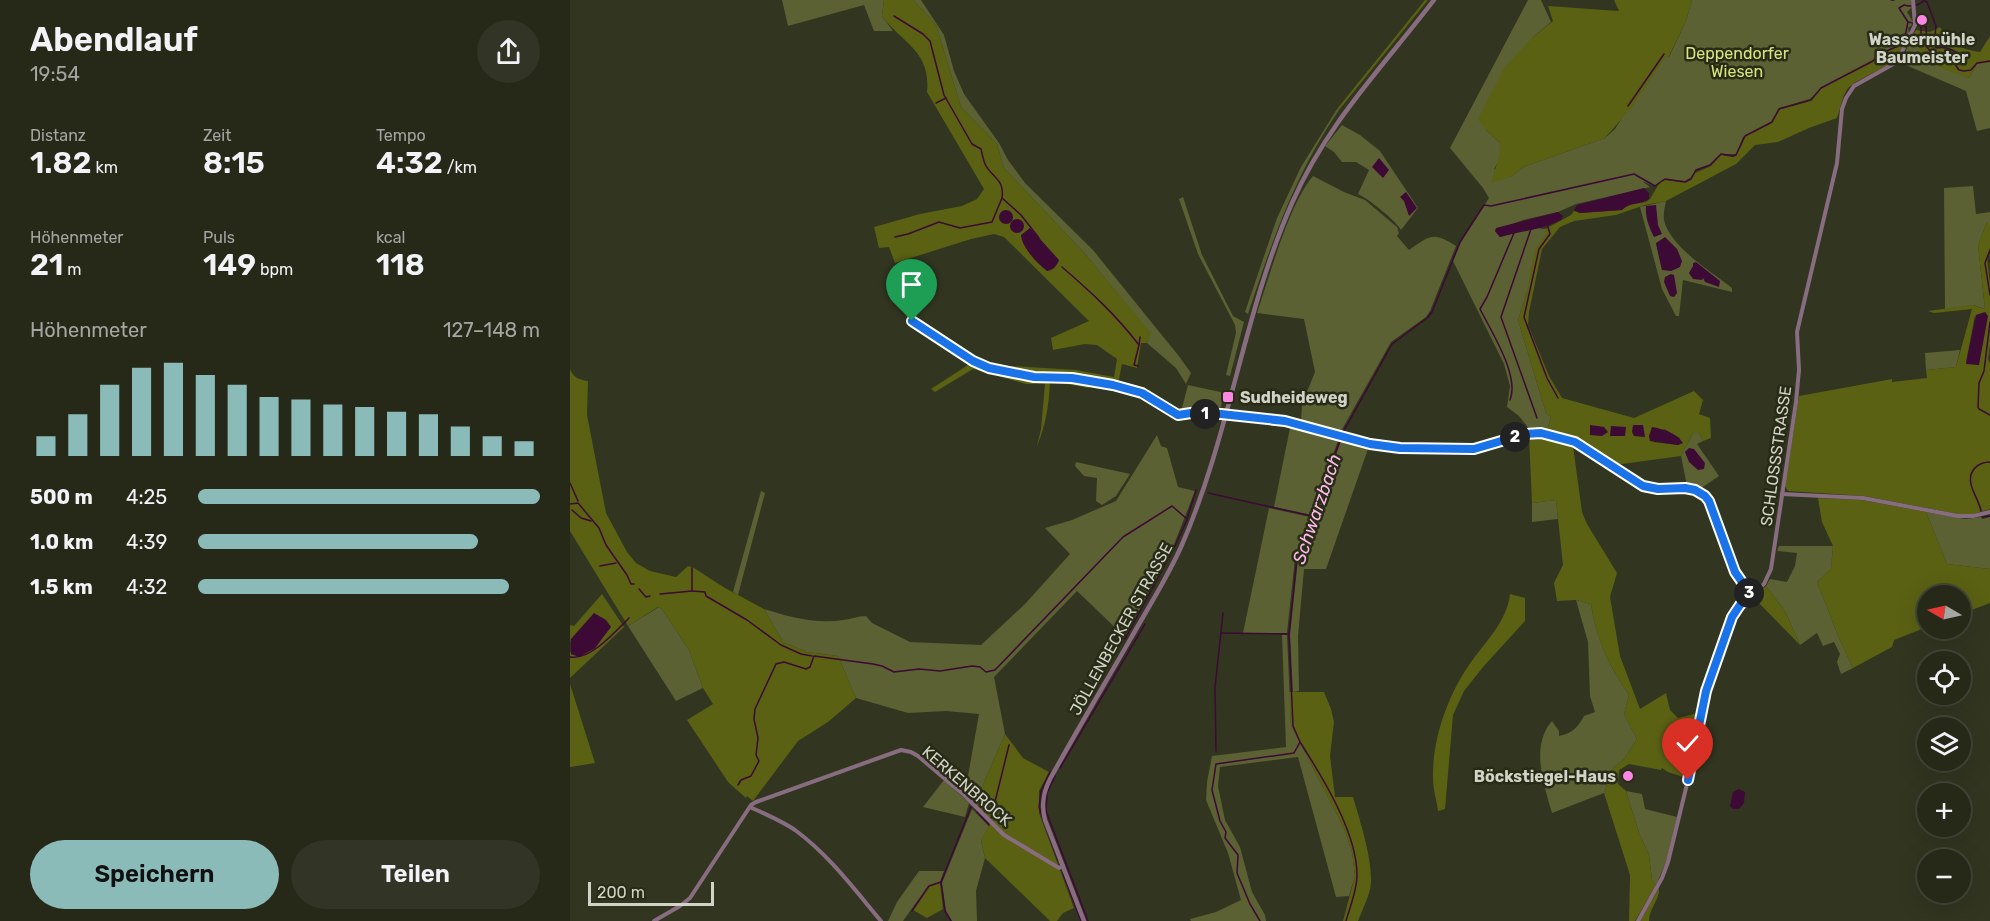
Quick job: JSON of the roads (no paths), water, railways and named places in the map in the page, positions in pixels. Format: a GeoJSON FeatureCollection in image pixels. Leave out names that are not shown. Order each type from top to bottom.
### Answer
{"type":"FeatureCollection","features":[{"type":"Feature","properties":{"kind":"street","name":"JÖLLENBECKER STRASSE"},"geometry":{"type":"LineString","coordinates":[[1084,921],[1045,820],[1042,807],[1044,792],[1180,549],[1206,482],[1262,282],[1285,220],[1307,171],[1325,140],[1356,96],[1434,0]]}},
{"type":"Feature","properties":{"kind":"street","name":"SCHLOSSSTRASSE"},"geometry":{"type":"LineString","coordinates":[[1638,921],[1668,862],[1688,780],[1701,708],[1732,617],[1740,605],[1764,584],[1771,569],[1796,402],[1799,370],[1797,332],[1837,163],[1842,110],[1854,86],[1897,62],[1915,25],[1913,0]]}},
{"type":"Feature","properties":{"kind":"street"},"geometry":{"type":"LineString","coordinates":[[895,292],[907,316],[919,327],[973,361],[989,368],[1034,377],[1072,378],[1113,385],[1142,393],[1178,415],[1191,413],[1226,415],[1297,423],[1342,437],[1387,447],[1474,449],[1531,432],[1568,439],[1643,486],[1658,489],[1685,488],[1695,490],[1705,496],[1709,501],[1735,572],[1751,595]]}},
{"type":"Feature","properties":{"kind":"street"},"geometry":{"type":"LineString","coordinates":[[1782,494],[1863,498],[1965,516],[1990,512]]}},
{"type":"Feature","properties":{"kind":"street","name":"KERKENBROCK"},"geometry":{"type":"LineString","coordinates":[[750,807],[756,802],[775,795],[906,750],[918,756],[943,777],[1004,835],[1059,868],[1064,866]]}},
{"type":"Feature","properties":{"kind":"street"},"geometry":{"type":"LineString","coordinates":[[654,921],[690,898],[750,807],[794,829],[819,850],[836,866],[881,921]]}},
{"type":"Feature","properties":{"kind":"waterway"},"geometry":{"type":"LineString","coordinates":[[1923,0],[1927,2],[1936,26],[1934,46],[1948,48],[1958,54],[1963,59],[1956,63]]}},
{"type":"Feature","properties":{"kind":"waterway"},"geometry":{"type":"LineString","coordinates":[[1908,22],[1899,8],[1904,5],[1917,5],[1923,1]]}},
{"type":"Feature","properties":{"kind":"waterway"},"geometry":{"type":"LineString","coordinates":[[894,16],[930,41],[944,95],[972,144],[981,149],[985,164],[1000,182],[1002,198]]}},
{"type":"Feature","properties":{"kind":"waterway","name":"Schwarzbach"},"geometry":{"type":"LineString","coordinates":[[1342,434],[1392,344],[1432,312],[1460,242],[1484,205],[1491,206],[1634,174],[1655,186],[1665,179],[1685,182],[1691,179],[1696,170],[1710,165],[1721,154],[1736,155],[1745,136],[1772,122],[1779,109],[1811,100],[1821,88],[1898,46],[1904,41],[1908,22],[1913,23]]}},
{"type":"Feature","properties":{"kind":"waterway","name":"Schwarzbach"},"geometry":{"type":"LineString","coordinates":[[1920,24],[1926,27],[1927,47],[1933,55],[1953,61],[1959,70],[1971,70],[1977,63],[1990,61]]}},
{"type":"Feature","properties":{"kind":"waterway","name":"Schwarzbach"},"geometry":{"type":"LineString","coordinates":[[1921,25],[1921,37],[1925,38]]}},
{"type":"Feature","properties":{"kind":"waterway"},"geometry":{"type":"LineString","coordinates":[[1628,106],[1664,54]]}},
{"type":"Feature","properties":{"kind":"waterway"},"geometry":{"type":"LineString","coordinates":[[936,103],[946,98]]}},
{"type":"Feature","properties":{"kind":"waterway"},"geometry":{"type":"LineString","coordinates":[[895,237],[939,222],[960,228],[992,222],[1002,198],[1021,215],[1039,238]]}},
{"type":"Feature","properties":{"kind":"waterway"},"geometry":{"type":"LineString","coordinates":[[1548,227],[1550,234],[1539,249],[1524,317],[1547,378],[1558,398]]}},
{"type":"Feature","properties":{"kind":"waterway"},"geometry":{"type":"LineString","coordinates":[[1531,229],[1501,317],[1537,418]]}},
{"type":"Feature","properties":{"kind":"waterway"},"geometry":{"type":"LineString","coordinates":[[1510,400],[1512,390],[1508,366],[1480,309],[1514,233]]}},
{"type":"Feature","properties":{"kind":"waterway"},"geometry":{"type":"LineString","coordinates":[[1990,250],[1985,263],[1990,295]]}},
{"type":"Feature","properties":{"kind":"waterway"},"geometry":{"type":"LineString","coordinates":[[1062,267],[1103,304],[1139,345],[1134,365],[1138,366]]}},
{"type":"Feature","properties":{"kind":"waterway"},"geometry":{"type":"LineString","coordinates":[[1990,322],[1984,371],[1979,383],[1978,407],[1990,415]]}},
{"type":"Feature","properties":{"kind":"waterway"},"geometry":{"type":"LineString","coordinates":[[1139,345],[1140,337]]}},
{"type":"Feature","properties":{"kind":"waterway","name":"Schwarzbach"},"geometry":{"type":"LineString","coordinates":[[1260,921],[1237,873],[1238,855],[1225,838],[1226,832],[1220,821],[1212,790],[1216,764],[1294,753],[1300,742],[1293,726],[1289,634],[1297,558],[1341,438]]}},
{"type":"Feature","properties":{"kind":"waterway"},"geometry":{"type":"LineString","coordinates":[[1981,511],[1970,479],[1975,468],[1990,462]]}},
{"type":"Feature","properties":{"kind":"waterway"},"geometry":{"type":"LineString","coordinates":[[570,483],[578,501]]}},
{"type":"Feature","properties":{"kind":"waterway"},"geometry":{"type":"LineString","coordinates":[[738,785],[741,780],[751,776],[759,761],[756,755],[758,738],[754,719],[755,709],[776,664],[784,662],[806,669],[810,667],[814,656],[873,664],[894,672],[919,669],[940,671],[972,666],[980,667],[986,672],[995,670],[1123,537],[1172,506],[1187,519],[1196,490]]}},
{"type":"Feature","properties":{"kind":"waterway"},"geometry":{"type":"LineString","coordinates":[[1208,493],[1312,516]]}},
{"type":"Feature","properties":{"kind":"waterway"},"geometry":{"type":"LineString","coordinates":[[570,504],[578,503],[599,528],[606,545],[631,584],[634,584]]}},
{"type":"Feature","properties":{"kind":"waterway"},"geometry":{"type":"LineString","coordinates":[[572,510],[581,518],[591,521]]}},
{"type":"Feature","properties":{"kind":"waterway"},"geometry":{"type":"LineString","coordinates":[[1983,517],[1990,516]]}},
{"type":"Feature","properties":{"kind":"waterway"},"geometry":{"type":"LineString","coordinates":[[1125,639],[1187,520]]}},
{"type":"Feature","properties":{"kind":"waterway"},"geometry":{"type":"LineString","coordinates":[[600,566],[616,563]]}},
{"type":"Feature","properties":{"kind":"waterway"},"geometry":{"type":"LineString","coordinates":[[692,568],[692,591],[705,592],[706,596],[747,620],[781,645],[812,656]]}},
{"type":"Feature","properties":{"kind":"waterway"},"geometry":{"type":"LineString","coordinates":[[639,589],[646,597],[650,596]]}},
{"type":"Feature","properties":{"kind":"waterway"},"geometry":{"type":"LineString","coordinates":[[660,594],[692,591]]}},
{"type":"Feature","properties":{"kind":"waterway"},"geometry":{"type":"LineString","coordinates":[[1216,751],[1215,687],[1223,613]]}},
{"type":"Feature","properties":{"kind":"waterway"},"geometry":{"type":"LineString","coordinates":[[570,657],[578,657],[594,650],[629,618]]}},
{"type":"Feature","properties":{"kind":"waterway"},"geometry":{"type":"LineString","coordinates":[[1060,768],[1145,624]]}},
{"type":"Feature","properties":{"kind":"waterway"},"geometry":{"type":"LineString","coordinates":[[1221,633],[1288,634]]}},
{"type":"Feature","properties":{"kind":"waterway"},"geometry":{"type":"LineString","coordinates":[[1300,742],[1337,806],[1351,842],[1357,881],[1346,921]]}},
{"type":"Feature","properties":{"kind":"waterway"},"geometry":{"type":"LineString","coordinates":[[991,818],[1009,745]]}},
{"type":"Feature","properties":{"kind":"waterway"},"geometry":{"type":"LineString","coordinates":[[1050,772],[1041,791],[1039,807],[1058,860]]}},
{"type":"Feature","properties":{"kind":"waterway"},"geometry":{"type":"LineString","coordinates":[[1055,776],[1047,793],[1046,811],[1088,921]]}},
{"type":"Feature","properties":{"kind":"waterway"},"geometry":{"type":"LineString","coordinates":[[951,921],[945,911],[941,882],[971,807]]}},
{"type":"Feature","properties":{"kind":"waterway"},"geometry":{"type":"LineString","coordinates":[[977,812],[989,825]]}},
{"type":"Feature","properties":{"kind":"waterway"},"geometry":{"type":"LineString","coordinates":[[1063,873],[1081,921]]}},
{"type":"Feature","properties":{"kind":"waterway"},"geometry":{"type":"LineString","coordinates":[[912,911],[929,886],[941,882]]}},
{"type":"Feature","properties":{"kind":"place","name":"Wassermühle Baumeister"},"geometry":{"type":"Point","coordinates":[1922,20]}},
{"type":"Feature","properties":{"kind":"place","name":"Sudheideweg"},"geometry":{"type":"Point","coordinates":[1228,397]}},
{"type":"Feature","properties":{"kind":"place","name":"Böckstiegel-Haus"},"geometry":{"type":"Point","coordinates":[1628,776]}},
{"type":"Feature","properties":{"kind":"park label","name":"Deppendorfer Wiesen"},"geometry":{"type":"Point","coordinates":[1737,62]}}]}
